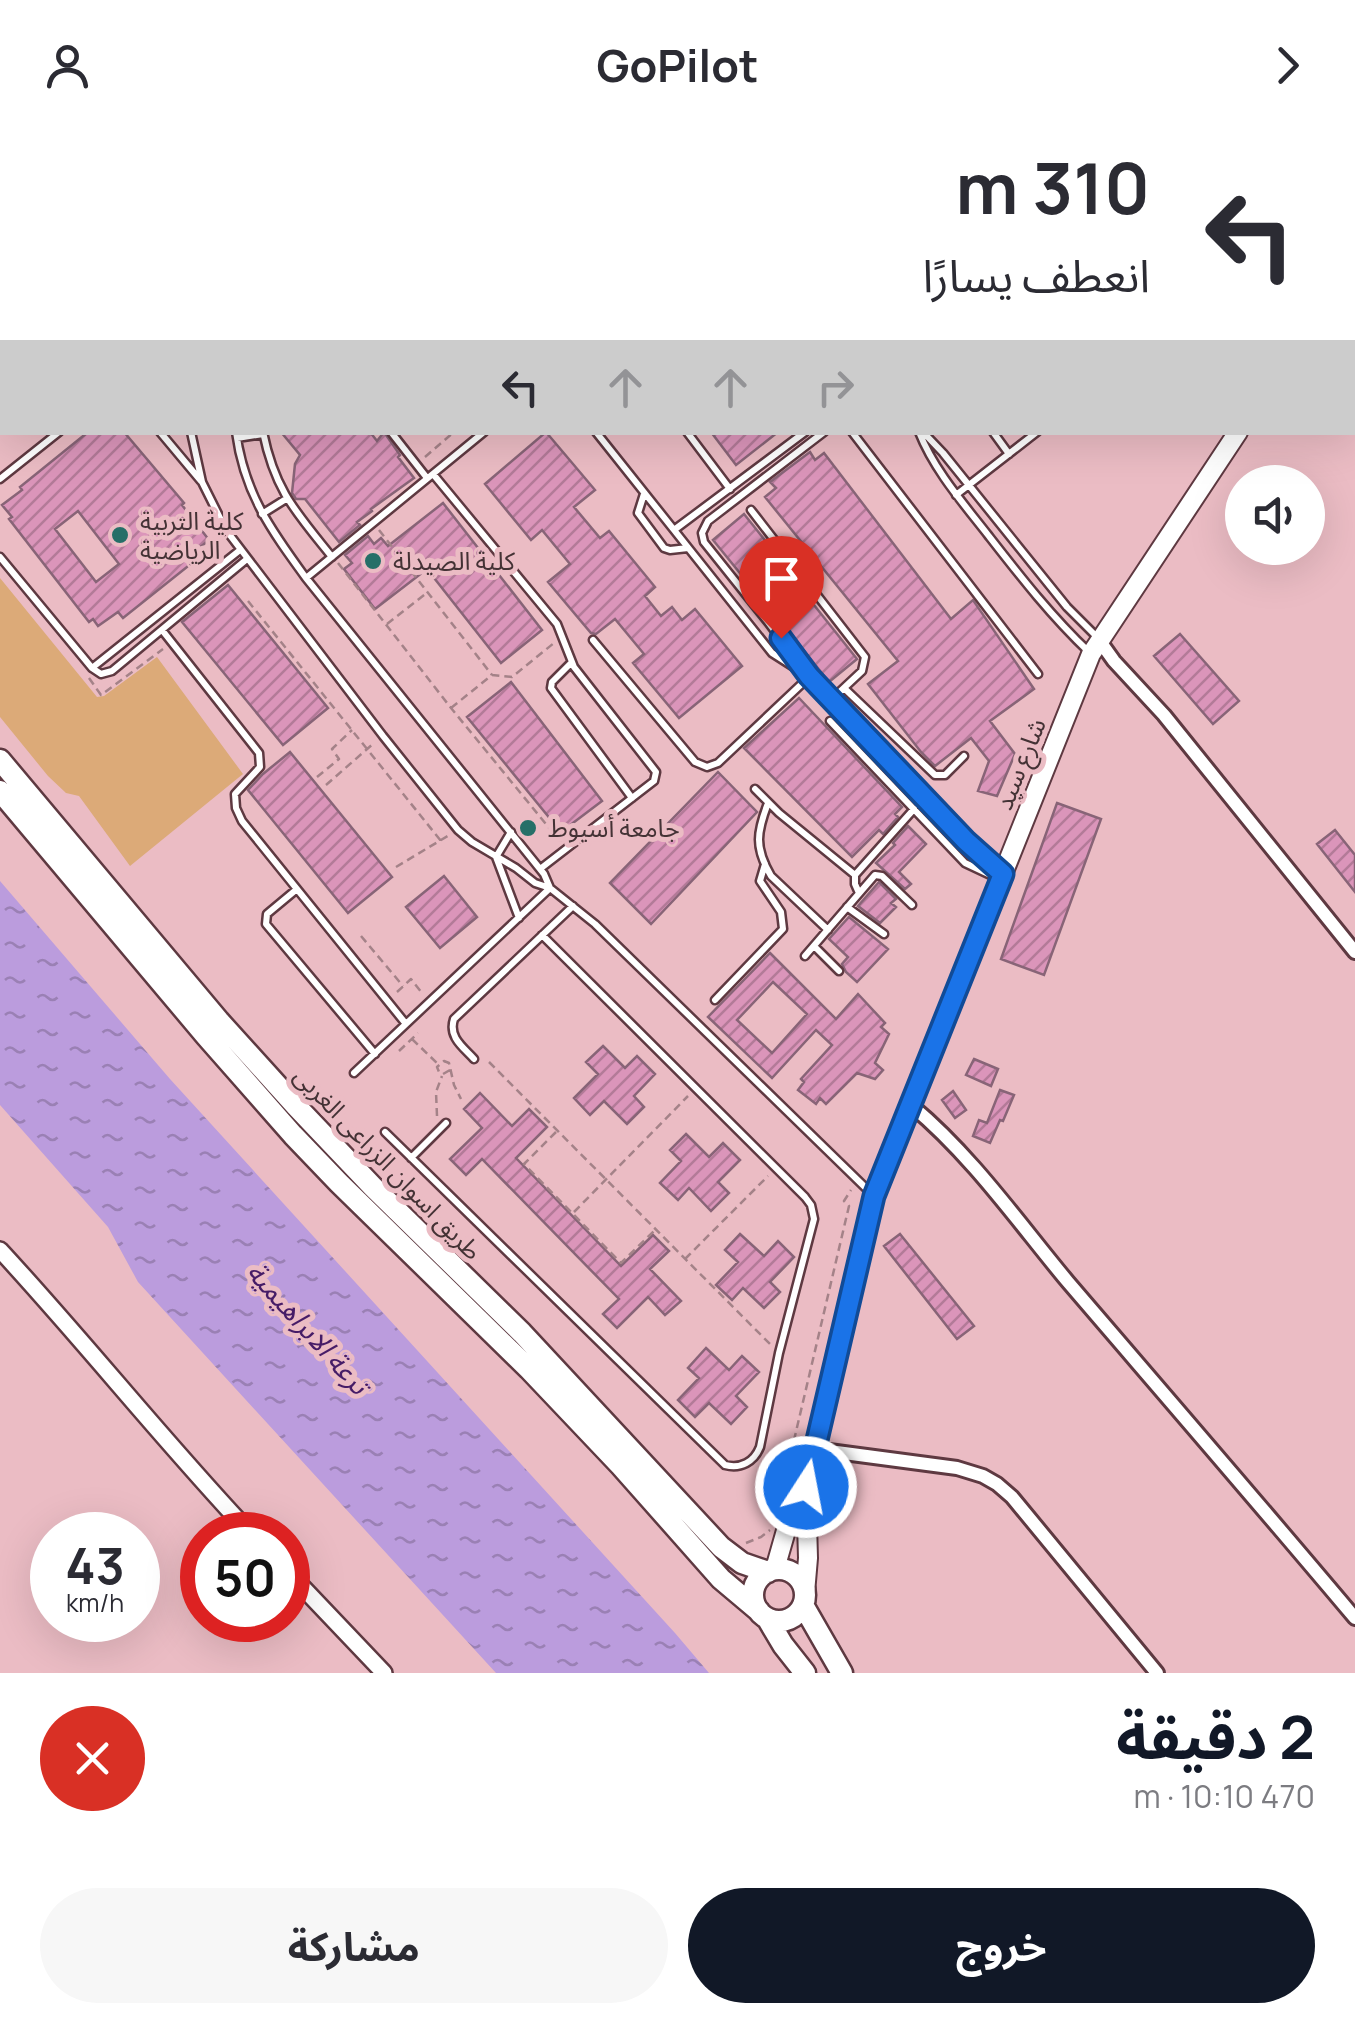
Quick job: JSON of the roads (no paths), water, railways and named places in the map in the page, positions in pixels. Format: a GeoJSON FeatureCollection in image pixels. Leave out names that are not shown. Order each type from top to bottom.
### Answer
{"type":"FeatureCollection","features":[{"type":"Feature","properties":{"kind":"main road","name":"شارع سيد"},"geometry":{"type":"LineString","coordinates":[[804,1599],[808,1558],[806,1487],[874,1196],[1095,647],[1236,435]]}},
{"type":"Feature","properties":{"kind":"main road","name":"طريق اسوان الزراعى الغربى"},"geometry":{"type":"LineString","coordinates":[[0,760],[219,1020],[334,1147],[522,1333],[720,1547],[742,1563],[771,1571]]}},
{"type":"Feature","properties":{"kind":"main road","name":"طريق اسوان الزراعى الغربى"},"geometry":{"type":"LineString","coordinates":[[0,791],[293,1135],[575,1417],[721,1580],[763,1615],[805,1673]]}},
{"type":"Feature","properties":{"kind":"main road","name":"شارع سيد"},"geometry":{"type":"LineString","coordinates":[[771,1571],[806,1487]]}},
{"type":"Feature","properties":{"kind":"main road"},"geometry":{"type":"LineString","coordinates":[[804,1599],[791,1619],[779,1622],[763,1615],[753,1594],[755,1585],[771,1571],[784,1570],[798,1578],[804,1599],[842,1673]]}},
{"type":"Feature","properties":{"kind":"street"},"geometry":{"type":"LineString","coordinates":[[1095,647],[1114,660],[1164,715],[1355,952]]}},
{"type":"Feature","properties":{"kind":"street"},"geometry":{"type":"LineString","coordinates":[[912,1106],[965,1158],[1355,1618]]}},
{"type":"Feature","properties":{"kind":"street"},"geometry":{"type":"LineString","coordinates":[[0,1250],[231,1512]]}},
{"type":"Feature","properties":{"kind":"street"},"geometry":{"type":"LineString","coordinates":[[814,1448],[972,1471],[998,1484],[1156,1673]]}},
{"type":"Feature","properties":{"kind":"street"},"geometry":{"type":"LineString","coordinates":[[310,1595],[384,1673]]}},
{"type":"Feature","properties":{"kind":"lane"},"geometry":{"type":"LineString","coordinates":[[0,479],[55,435]]}},
{"type":"Feature","properties":{"kind":"lane"},"geometry":{"type":"LineString","coordinates":[[163,435],[202,482]]}},
{"type":"Feature","properties":{"kind":"lane"},"geometry":{"type":"LineString","coordinates":[[193,435],[202,482],[219,519],[458,830],[536,883],[550,888],[604,933],[874,1196]]}},
{"type":"Feature","properties":{"kind":"lane"},"geometry":{"type":"LineString","coordinates":[[237,435],[245,476],[262,514],[306,578],[511,832],[550,888]]}},
{"type":"Feature","properties":{"kind":"lane"},"geometry":{"type":"LineString","coordinates":[[264,435],[286,499],[332,556]]}},
{"type":"Feature","properties":{"kind":"lane"},"geometry":{"type":"LineString","coordinates":[[392,435],[557,624],[571,663],[656,772],[654,781],[540,869]]}},
{"type":"Feature","properties":{"kind":"lane"},"geometry":{"type":"LineString","coordinates":[[306,578],[480,435]]}},
{"type":"Feature","properties":{"kind":"lane"},"geometry":{"type":"LineString","coordinates":[[598,435],[772,653],[809,676]]}},
{"type":"Feature","properties":{"kind":"lane"},"geometry":{"type":"LineString","coordinates":[[689,435],[730,489]]}},
{"type":"Feature","properties":{"kind":"lane"},"geometry":{"type":"LineString","coordinates":[[674,531],[801,435]]}},
{"type":"Feature","properties":{"kind":"lane"},"geometry":{"type":"LineString","coordinates":[[820,435],[708,521],[702,533],[704,542],[809,676],[1002,878]]}},
{"type":"Feature","properties":{"kind":"lane"},"geometry":{"type":"LineString","coordinates":[[854,435],[1038,674]]}},
{"type":"Feature","properties":{"kind":"lane"},"geometry":{"type":"LineString","coordinates":[[922,435],[956,495],[1054,619],[1095,647]]}},
{"type":"Feature","properties":{"kind":"lane"},"geometry":{"type":"LineString","coordinates":[[924,435],[1000,524],[1095,647]]}},
{"type":"Feature","properties":{"kind":"lane"},"geometry":{"type":"LineString","coordinates":[[995,435],[1009,454]]}},
{"type":"Feature","properties":{"kind":"lane"},"geometry":{"type":"LineString","coordinates":[[956,495],[1033,435]]}},
{"type":"Feature","properties":{"kind":"lane"},"geometry":{"type":"LineString","coordinates":[[644,494],[638,513],[664,548],[688,548]]}},
{"type":"Feature","properties":{"kind":"lane"},"geometry":{"type":"LineString","coordinates":[[262,514],[286,499]]}},
{"type":"Feature","properties":{"kind":"lane"},"geometry":{"type":"LineString","coordinates":[[751,510],[863,653],[864,666],[831,700]]}},
{"type":"Feature","properties":{"kind":"lane"},"geometry":{"type":"LineString","coordinates":[[988,535],[1000,524]]}},
{"type":"Feature","properties":{"kind":"lane"},"geometry":{"type":"LineString","coordinates":[[92,668],[240,550]]}},
{"type":"Feature","properties":{"kind":"lane"},"geometry":{"type":"LineString","coordinates":[[0,557],[101,674],[112,671],[247,560]]}},
{"type":"Feature","properties":{"kind":"lane"},"geometry":{"type":"LineString","coordinates":[[1038,598],[1050,588]]}},
{"type":"Feature","properties":{"kind":"lane"},"geometry":{"type":"LineString","coordinates":[[162,630],[259,753],[260,767],[235,794],[242,821],[406,1024]]}},
{"type":"Feature","properties":{"kind":"lane"},"geometry":{"type":"LineString","coordinates":[[593,640],[701,766],[718,763],[809,676]]}},
{"type":"Feature","properties":{"kind":"lane"},"geometry":{"type":"LineString","coordinates":[[571,663],[552,682],[552,688],[632,798]]}},
{"type":"Feature","properties":{"kind":"lane"},"geometry":{"type":"LineString","coordinates":[[844,688],[935,775],[945,775],[964,756]]}},
{"type":"Feature","properties":{"kind":"lane"},"geometry":{"type":"LineString","coordinates":[[830,721],[965,863],[1002,878]]}},
{"type":"Feature","properties":{"kind":"lane"},"geometry":{"type":"LineString","coordinates":[[755,790],[855,875]]}},
{"type":"Feature","properties":{"kind":"lane"},"geometry":{"type":"LineString","coordinates":[[768,802],[758,829],[765,864],[771,876],[828,930]]}},
{"type":"Feature","properties":{"kind":"lane"},"geometry":{"type":"LineString","coordinates":[[859,893],[855,875],[914,809]]}},
{"type":"Feature","properties":{"kind":"lane"},"geometry":{"type":"LineString","coordinates":[[496,857],[511,832]]}},
{"type":"Feature","properties":{"kind":"lane"},"geometry":{"type":"LineString","coordinates":[[496,857],[519,918]]}},
{"type":"Feature","properties":{"kind":"lane"},"geometry":{"type":"LineString","coordinates":[[714,1000],[783,929],[781,912],[760,880],[765,864]]}},
{"type":"Feature","properties":{"kind":"lane"},"geometry":{"type":"LineString","coordinates":[[805,956],[875,875],[880,874],[912,905]]}},
{"type":"Feature","properties":{"kind":"lane"},"geometry":{"type":"LineString","coordinates":[[354,1073],[550,888]]}},
{"type":"Feature","properties":{"kind":"lane"},"geometry":{"type":"LineString","coordinates":[[297,889],[268,914],[266,924],[374,1054]]}},
{"type":"Feature","properties":{"kind":"lane"},"geometry":{"type":"LineString","coordinates":[[474,1059],[453,1035],[454,1020],[573,906]]}},
{"type":"Feature","properties":{"kind":"lane"},"geometry":{"type":"LineString","coordinates":[[848,907],[884,934]]}},
{"type":"Feature","properties":{"kind":"lane"},"geometry":{"type":"LineString","coordinates":[[386,1132],[725,1465],[745,1464],[759,1452],[779,1353],[814,1219],[808,1201],[542,935]]}},
{"type":"Feature","properties":{"kind":"lane"},"geometry":{"type":"LineString","coordinates":[[814,946],[839,971]]}},
{"type":"Feature","properties":{"kind":"lane"},"geometry":{"type":"LineString","coordinates":[[411,1158],[444,1125]]}},
{"type":"Feature","properties":{"kind":"water","name":"ترعة الابراهيمية"},"geometry":{"type":"Polygon","coordinates":[[[0,881],[170,1079],[709,1673],[496,1673],[138,1282],[108,1227],[0,1105],[0,881]]]}},
{"type":"Feature","properties":{"kind":"place","name":"كلية التربية الرياضية"},"geometry":{"type":"Point","coordinates":[120,535]}},
{"type":"Feature","properties":{"kind":"place","name":"كلية الصيدلة"},"geometry":{"type":"Point","coordinates":[373,561]}},
{"type":"Feature","properties":{"kind":"place","name":"جامعة أسيوط"},"geometry":{"type":"Point","coordinates":[528,828]}}]}
